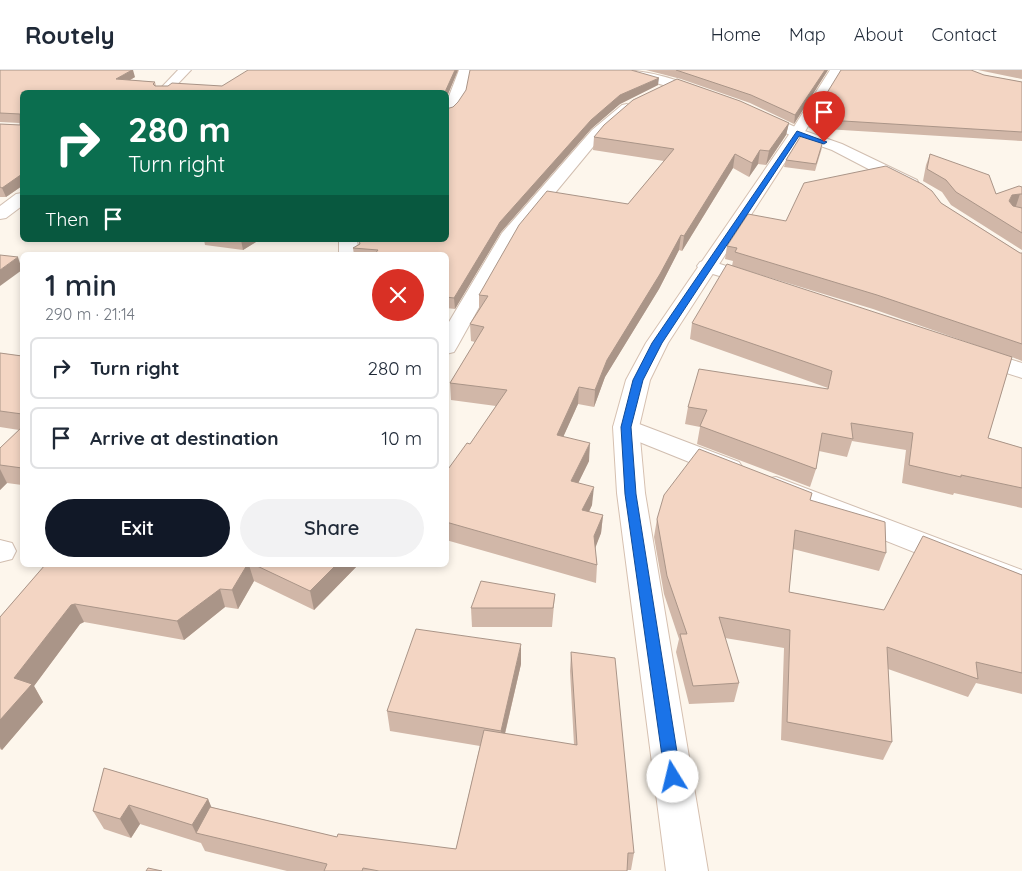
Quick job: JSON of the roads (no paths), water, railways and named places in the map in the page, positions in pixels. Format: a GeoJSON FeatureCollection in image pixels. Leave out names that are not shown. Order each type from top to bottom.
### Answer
{"type":"FeatureCollection","features":[{"type":"Feature","properties":{"kind":"street"},"geometry":{"type":"LineString","coordinates":[[165,90],[185,70]]}},
{"type":"Feature","properties":{"kind":"street"},"geometry":{"type":"LineString","coordinates":[[449,109],[455,103],[466,70]]}},
{"type":"Feature","properties":{"kind":"street"},"geometry":{"type":"LineString","coordinates":[[625,70],[675,84],[717,99]]}},
{"type":"Feature","properties":{"kind":"street"},"geometry":{"type":"LineString","coordinates":[[687,871],[630,494],[626,427],[638,380],[657,343],[797,133],[836,70]]}},
{"type":"Feature","properties":{"kind":"street"},"geometry":{"type":"LineString","coordinates":[[449,342],[509,237],[597,133],[626,108],[675,84]]}},
{"type":"Feature","properties":{"kind":"street"},"geometry":{"type":"LineString","coordinates":[[744,108],[797,133],[837,147],[925,191]]}},
{"type":"Feature","properties":{"kind":"street"},"geometry":{"type":"LineString","coordinates":[[0,199],[20,199]]}},
{"type":"Feature","properties":{"kind":"street"},"geometry":{"type":"LineString","coordinates":[[0,214],[20,200]]}},
{"type":"Feature","properties":{"kind":"street"},"geometry":{"type":"LineString","coordinates":[[707,266],[781,289]]}},
{"type":"Feature","properties":{"kind":"street"},"geometry":{"type":"LineString","coordinates":[[957,348],[1022,371]]}},
{"type":"Feature","properties":{"kind":"street"},"geometry":{"type":"LineString","coordinates":[[626,427],[1022,582]]}}]}
